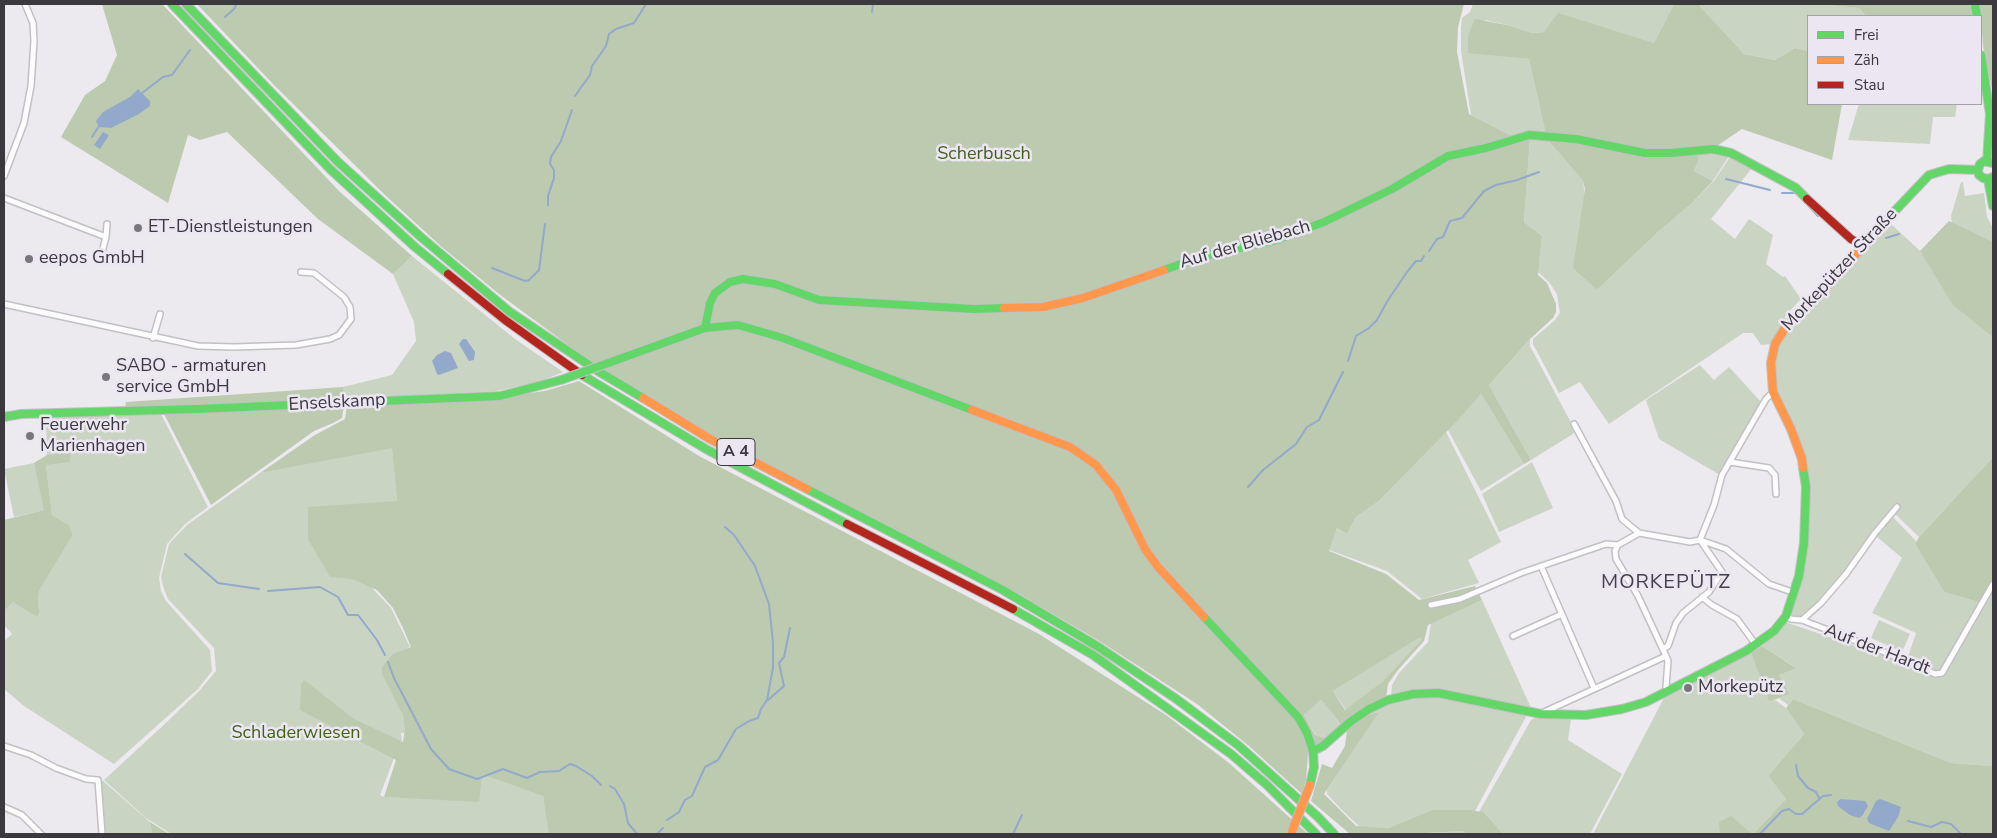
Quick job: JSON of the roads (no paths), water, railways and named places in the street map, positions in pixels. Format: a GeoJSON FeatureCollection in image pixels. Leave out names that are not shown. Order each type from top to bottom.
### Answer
{"type":"FeatureCollection","features":[{"type":"Feature","properties":{"kind":"main road","name":"A 4"},"geometry":{"type":"LineString","coordinates":[[172,4],[330,170],[415,247],[504,320],[594,384],[706,449],[820,510],[997,600],[1093,655],[1231,754],[1267,785],[1316,834]]}},
{"type":"Feature","properties":{"kind":"main road","name":"A 4"},"geometry":{"type":"LineString","coordinates":[[186,4],[338,162],[422,238],[510,312],[601,373],[710,439],[1001,589],[1097,646],[1175,698],[1238,744],[1334,834]]}},
{"type":"Feature","properties":{"kind":"main road"},"geometry":{"type":"LineString","coordinates":[[1982,62],[1990,114],[1990,162],[1980,164],[1978,170],[1981,177],[1991,178],[1993,206]]}},
{"type":"Feature","properties":{"kind":"main road","name":"Auf der Bliebach"},"geometry":{"type":"LineString","coordinates":[[705,328],[710,303],[715,294],[730,282],[743,279],[775,284],[819,300],[974,309],[1043,308],[1130,283],[1203,256],[1276,240],[1324,222],[1392,189],[1448,156],[1486,148],[1529,135],[1576,139],[1645,153],[1714,149],[1731,153],[1796,188],[1851,239],[1863,246]]}},
{"type":"Feature","properties":{"kind":"main road","name":"Morkepützer Straße"},"geometry":{"type":"LineString","coordinates":[[1313,750],[1324,746],[1350,722],[1369,710],[1388,700],[1413,694],[1438,692],[1541,714],[1574,716],[1633,706],[1668,692],[1756,646],[1774,631],[1786,616],[1795,593],[1804,543],[1805,478],[1802,459],[1791,429],[1773,392],[1771,363],[1775,344],[1782,331],[1824,290],[1929,176],[1949,169],[1978,170]]}},
{"type":"Feature","properties":{"kind":"main road","name":"Enselskamp"},"geometry":{"type":"LineString","coordinates":[[4,417],[21,414],[493,396],[562,380],[705,328],[738,325],[783,338],[1028,430],[1070,447],[1096,465],[1116,490],[1151,558],[1177,588],[1292,708],[1308,733],[1313,750]]}},
{"type":"Feature","properties":{"kind":"main road","name":"Enselskamp"},"geometry":{"type":"LineString","coordinates":[[4,411],[21,414]]}},
{"type":"Feature","properties":{"kind":"main road"},"geometry":{"type":"LineString","coordinates":[[1292,833],[1310,785],[1314,767],[1313,750]]}},
{"type":"Feature","properties":{"kind":"street"},"geometry":{"type":"LineString","coordinates":[[4,176],[24,123],[31,86],[34,41],[33,23],[25,4]]}},
{"type":"Feature","properties":{"kind":"street"},"geometry":{"type":"LineString","coordinates":[[4,198],[106,237]]}},
{"type":"Feature","properties":{"kind":"street"},"geometry":{"type":"LineString","coordinates":[[101,256],[107,224]]}},
{"type":"Feature","properties":{"kind":"street"},"geometry":{"type":"LineString","coordinates":[[4,304],[153,338],[198,346],[296,345],[330,339],[339,335],[351,319],[350,306],[344,297],[314,273],[301,272]]}},
{"type":"Feature","properties":{"kind":"street"},"geometry":{"type":"LineString","coordinates":[[153,338],[160,314]]}},
{"type":"Feature","properties":{"kind":"street"},"geometry":{"type":"LineString","coordinates":[[1700,540],[1714,505],[1722,475],[1766,399],[1773,392]]}},
{"type":"Feature","properties":{"kind":"street"},"geometry":{"type":"LineString","coordinates":[[1574,424],[1616,501],[1622,519],[1639,533],[1690,542],[1700,540],[1726,549],[1770,584],[1795,593]]}},
{"type":"Feature","properties":{"kind":"street"},"geometry":{"type":"LineString","coordinates":[[1730,462],[1769,468],[1775,475],[1776,494]]}},
{"type":"Feature","properties":{"kind":"street","name":"Auf der Hardt"},"geometry":{"type":"LineString","coordinates":[[1802,620],[1846,574],[1897,507]]}},
{"type":"Feature","properties":{"kind":"street"},"geometry":{"type":"LineString","coordinates":[[1639,533],[1618,545],[1615,551],[1616,559],[1638,596],[1668,661],[1666,687],[1668,692]]}},
{"type":"Feature","properties":{"kind":"street"},"geometry":{"type":"LineString","coordinates":[[1663,649],[1668,646],[1676,623],[1683,613],[1709,592],[1722,572],[1700,540]]}},
{"type":"Feature","properties":{"kind":"street"},"geometry":{"type":"LineString","coordinates":[[1431,605],[1460,599],[1521,573],[1606,544],[1618,545]]}},
{"type":"Feature","properties":{"kind":"street"},"geometry":{"type":"LineString","coordinates":[[1541,566],[1594,688]]}},
{"type":"Feature","properties":{"kind":"street","name":"Auf der Hardt"},"geometry":{"type":"LineString","coordinates":[[1786,616],[1791,619],[1802,620],[1887,653],[1935,674],[1942,672],[1946,666],[1992,584]]}},
{"type":"Feature","properties":{"kind":"street"},"geometry":{"type":"LineString","coordinates":[[1702,597],[1737,619],[1756,646]]}},
{"type":"Feature","properties":{"kind":"street"},"geometry":{"type":"LineString","coordinates":[[1513,636],[1562,614]]}},
{"type":"Feature","properties":{"kind":"street"},"geometry":{"type":"LineString","coordinates":[[1541,714],[1666,656]]}},
{"type":"Feature","properties":{"kind":"street"},"geometry":{"type":"LineString","coordinates":[[4,746],[31,755],[56,768],[86,779],[98,780],[102,834]]}},
{"type":"Feature","properties":{"kind":"street"},"geometry":{"type":"LineString","coordinates":[[4,807],[22,815],[41,834]]}},
{"type":"Feature","properties":{"kind":"water"},"geometry":{"type":"Polygon","coordinates":[[[138,89],[150,101],[150,106],[139,114],[111,128],[99,127],[96,121],[103,112],[130,97],[138,89]]]}},
{"type":"Feature","properties":{"kind":"water"},"geometry":{"type":"Polygon","coordinates":[[[103,132],[109,135],[100,149],[94,145],[103,132]]]}},
{"type":"Feature","properties":{"kind":"water"},"geometry":{"type":"Polygon","coordinates":[[[463,339],[466,339],[475,352],[474,360],[469,361],[459,344],[463,339]]]}},
{"type":"Feature","properties":{"kind":"water"},"geometry":{"type":"Polygon","coordinates":[[[445,351],[451,353],[458,368],[439,375],[432,361],[437,355],[445,351]]]}},
{"type":"Feature","properties":{"kind":"water"},"geometry":{"type":"Polygon","coordinates":[[[1841,799],[1865,801],[1868,806],[1859,818],[1850,815],[1838,806],[1837,802],[1841,799]]]}},
{"type":"Feature","properties":{"kind":"water"},"geometry":{"type":"Polygon","coordinates":[[[1880,799],[1901,807],[1898,817],[1889,831],[1869,823],[1867,819],[1876,801],[1880,799]]]}},
{"type":"Feature","properties":{"kind":"waterway"},"geometry":{"type":"LineString","coordinates":[[225,17],[235,8],[236,4]]}},
{"type":"Feature","properties":{"kind":"waterway"},"geometry":{"type":"LineString","coordinates":[[575,96],[590,75],[592,66],[606,46],[609,34],[616,29],[634,23],[646,4]]}},
{"type":"Feature","properties":{"kind":"waterway"},"geometry":{"type":"LineString","coordinates":[[872,12],[873,4]]}},
{"type":"Feature","properties":{"kind":"waterway"},"geometry":{"type":"LineString","coordinates":[[142,93],[163,77],[172,75],[190,50]]}},
{"type":"Feature","properties":{"kind":"waterway"},"geometry":{"type":"LineString","coordinates":[[548,205],[548,196],[554,178],[554,170],[550,164],[551,157],[561,141],[572,110]]}},
{"type":"Feature","properties":{"kind":"waterway"},"geometry":{"type":"LineString","coordinates":[[92,137],[99,126]]}},
{"type":"Feature","properties":{"kind":"waterway"},"geometry":{"type":"LineString","coordinates":[[1429,251],[1437,239],[1443,237],[1450,221],[1462,218],[1484,191],[1496,185],[1539,172]]}},
{"type":"Feature","properties":{"kind":"waterway"},"geometry":{"type":"LineString","coordinates":[[1726,179],[1770,190]]}},
{"type":"Feature","properties":{"kind":"waterway"},"geometry":{"type":"LineString","coordinates":[[1782,193],[1796,193]]}},
{"type":"Feature","properties":{"kind":"waterway"},"geometry":{"type":"LineString","coordinates":[[1801,198],[1818,216]]}},
{"type":"Feature","properties":{"kind":"waterway"},"geometry":{"type":"LineString","coordinates":[[492,268],[525,281],[529,280],[539,270],[545,224]]}},
{"type":"Feature","properties":{"kind":"waterway"},"geometry":{"type":"LineString","coordinates":[[1886,238],[1899,234]]}},
{"type":"Feature","properties":{"kind":"waterway"},"geometry":{"type":"LineString","coordinates":[[1348,361],[1356,336],[1369,328],[1377,320],[1407,272],[1416,261],[1421,261],[1424,256]]}},
{"type":"Feature","properties":{"kind":"waterway"},"geometry":{"type":"LineString","coordinates":[[1248,487],[1263,470],[1296,444],[1307,427],[1319,420],[1343,372]]}},
{"type":"Feature","properties":{"kind":"waterway"},"geometry":{"type":"LineString","coordinates":[[667,820],[679,812],[685,800],[692,796],[705,767],[718,760],[736,729],[758,718],[767,700],[773,668],[773,643],[769,604],[755,566],[734,535],[725,527]]}},
{"type":"Feature","properties":{"kind":"waterway"},"geometry":{"type":"LineString","coordinates":[[185,554],[218,583],[259,589]]}},
{"type":"Feature","properties":{"kind":"waterway"},"geometry":{"type":"LineString","coordinates":[[268,591],[320,587],[338,597],[348,615],[358,615],[377,640],[385,655]]}},
{"type":"Feature","properties":{"kind":"waterway"},"geometry":{"type":"LineString","coordinates":[[768,700],[784,686],[779,663],[784,657],[790,628]]}},
{"type":"Feature","properties":{"kind":"waterway"},"geometry":{"type":"LineString","coordinates":[[388,662],[394,678],[431,749],[449,769],[477,779],[503,769],[527,778],[540,772],[559,771],[570,764],[592,776],[601,785]]}},
{"type":"Feature","properties":{"kind":"waterway"},"geometry":{"type":"LineString","coordinates":[[1796,765],[1798,776],[1808,788],[1816,792],[1819,798]]}},
{"type":"Feature","properties":{"kind":"waterway"},"geometry":{"type":"LineString","coordinates":[[610,786],[615,789],[624,804],[628,823],[637,834]]}},
{"type":"Feature","properties":{"kind":"waterway"},"geometry":{"type":"LineString","coordinates":[[1760,834],[1782,811],[1789,809],[1796,814],[1802,814],[1823,796],[1831,795]]}},
{"type":"Feature","properties":{"kind":"waterway"},"geometry":{"type":"LineString","coordinates":[[1013,834],[1022,815]]}},
{"type":"Feature","properties":{"kind":"waterway"},"geometry":{"type":"LineString","coordinates":[[1908,821],[1931,827],[1942,822],[1951,824],[1961,834]]}},
{"type":"Feature","properties":{"kind":"waterway"},"geometry":{"type":"LineString","coordinates":[[657,834],[663,828]]}},
{"type":"Feature","properties":{"kind":"place","name":"ET-Dienstleistungen"},"geometry":{"type":"Point","coordinates":[138,228]}},
{"type":"Feature","properties":{"kind":"place","name":"eepos GmbH"},"geometry":{"type":"Point","coordinates":[29,259]}},
{"type":"Feature","properties":{"kind":"place","name":"SABO - armaturen service GmbH"},"geometry":{"type":"Point","coordinates":[106,377]}},
{"type":"Feature","properties":{"kind":"place","name":"Feuerwehr Marienhagen"},"geometry":{"type":"Point","coordinates":[30,436]}},
{"type":"Feature","properties":{"kind":"place","name":"Morkepütz"},"geometry":{"type":"Point","coordinates":[1688,688]}},
{"type":"Feature","properties":{"kind":"district","name":"MORKEPÜTZ"},"geometry":{"type":"Point","coordinates":[1666,583]}},
{"type":"Feature","properties":{"kind":"park label","name":"Scherbusch"},"geometry":{"type":"Point","coordinates":[984,155]}},
{"type":"Feature","properties":{"kind":"park label","name":"Schladerwiesen"},"geometry":{"type":"Point","coordinates":[296,734]}}]}
